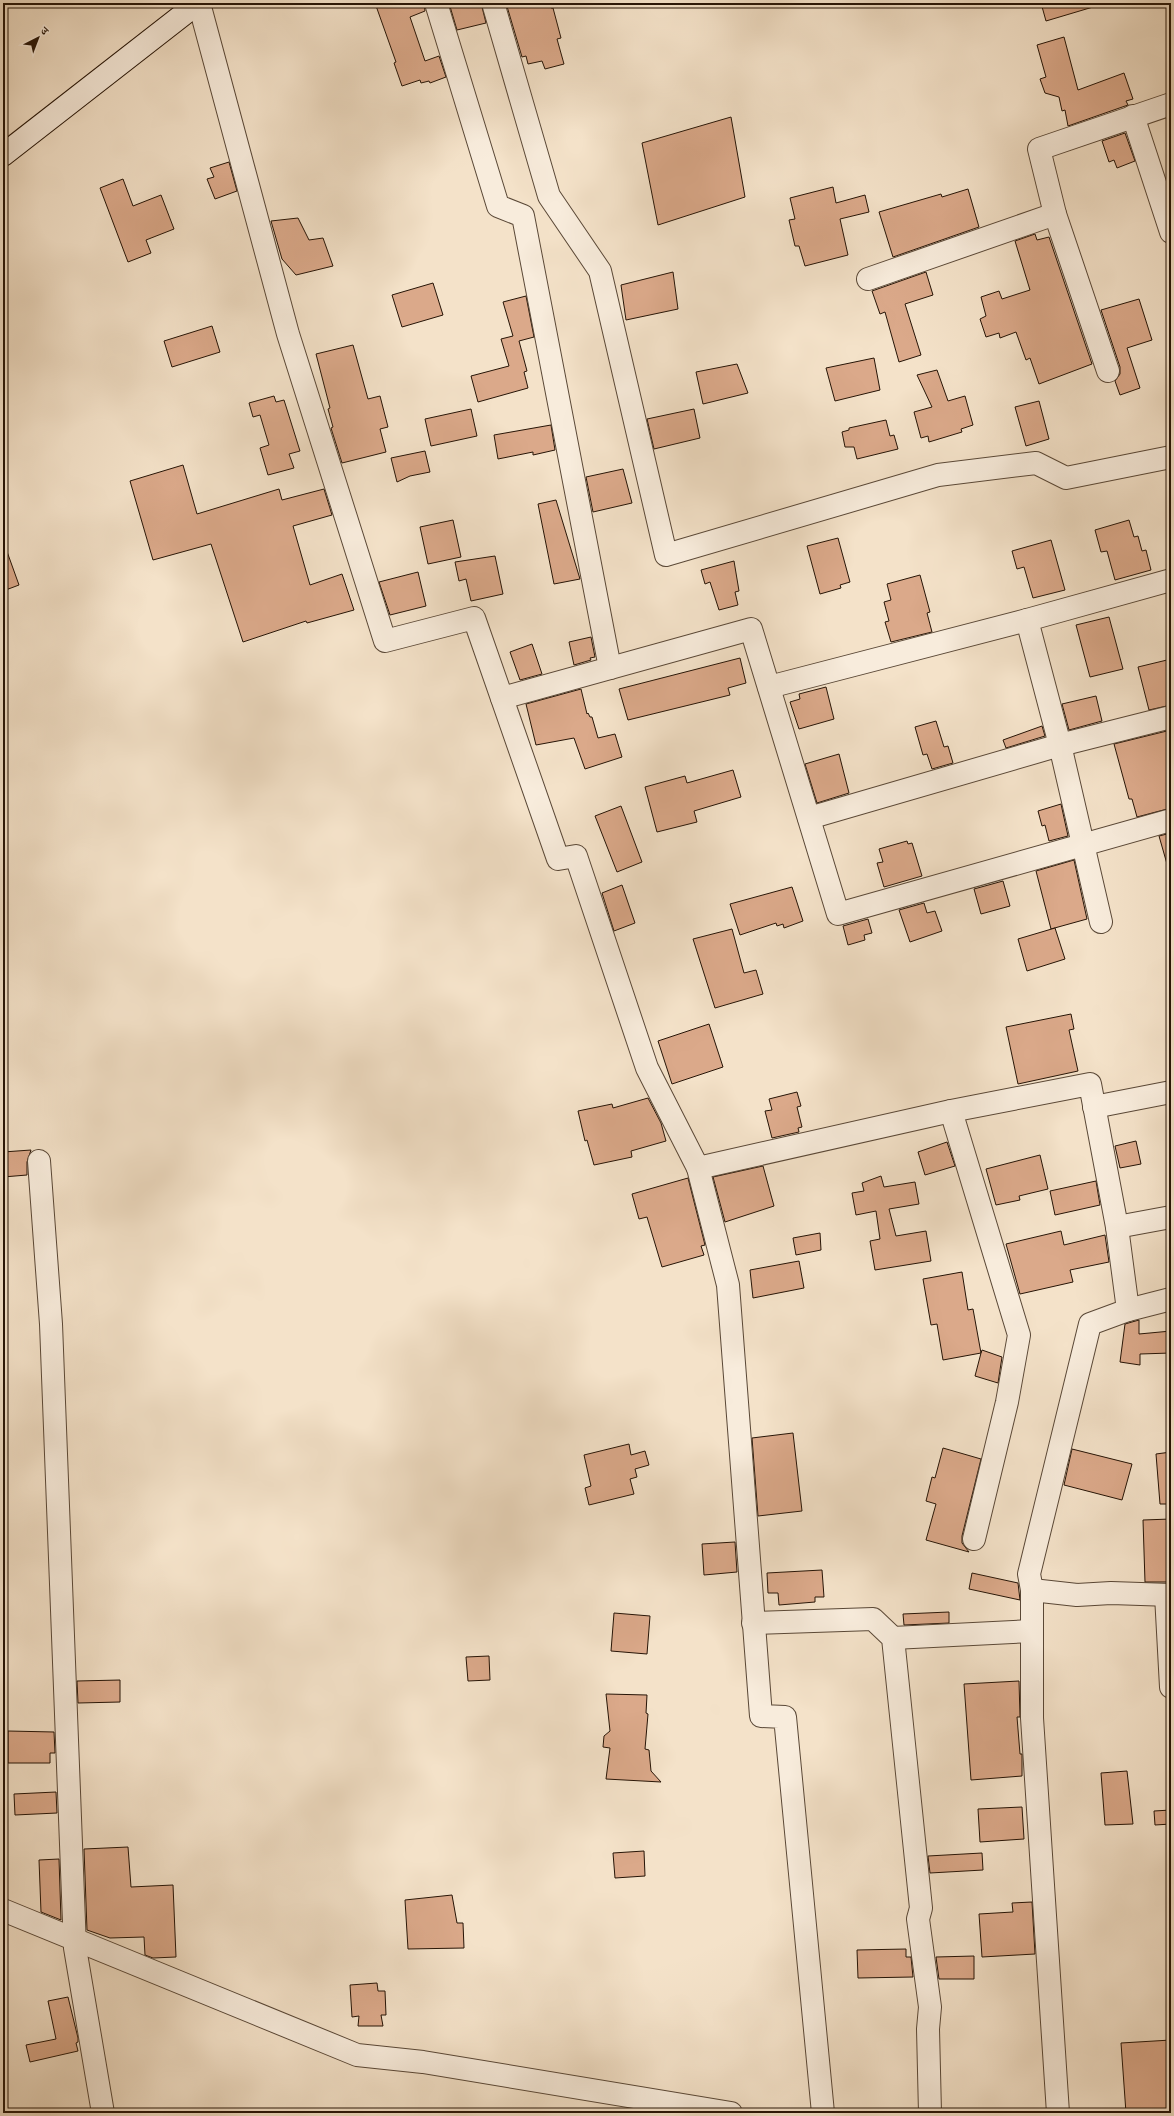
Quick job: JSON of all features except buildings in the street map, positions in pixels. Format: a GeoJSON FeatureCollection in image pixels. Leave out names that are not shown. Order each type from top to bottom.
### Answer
{"type":"FeatureCollection","features":[{"type":"Feature","properties":{"kind":"street"},"geometry":{"type":"LineString","coordinates":[[3,155],[198,3],[288,334],[384,641],[474,618],[558,859],[576,856],[648,1068],[698,1168],[728,1285],[761,1716],[785,1717],[823,2113]]}},
{"type":"Feature","properties":{"kind":"street"},"geometry":{"type":"LineString","coordinates":[[436,3],[498,206],[523,216],[610,668]]}},
{"type":"Feature","properties":{"kind":"street"},"geometry":{"type":"LineString","coordinates":[[493,3],[549,196],[600,271],[666,555],[938,475],[1036,463],[1066,478],[1171,457]]}},
{"type":"Feature","properties":{"kind":"street"},"geometry":{"type":"LineString","coordinates":[[1108,371],[1055,214],[1040,149],[1171,104]]}},
{"type":"Feature","properties":{"kind":"street"},"geometry":{"type":"LineString","coordinates":[[1134,116],[1171,232]]}},
{"type":"Feature","properties":{"kind":"street"},"geometry":{"type":"LineString","coordinates":[[868,279],[1055,214]]}},
{"type":"Feature","properties":{"kind":"street"},"geometry":{"type":"LineString","coordinates":[[769,687],[1027,620],[1171,580]]}},
{"type":"Feature","properties":{"kind":"street"},"geometry":{"type":"LineString","coordinates":[[1027,620],[1060,745],[1101,922]]}},
{"type":"Feature","properties":{"kind":"street"},"geometry":{"type":"LineString","coordinates":[[502,698],[752,629],[838,914],[1171,820]]}},
{"type":"Feature","properties":{"kind":"street"},"geometry":{"type":"LineString","coordinates":[[809,818],[1060,745],[1171,717]]}},
{"type":"Feature","properties":{"kind":"street"},"geometry":{"type":"LineString","coordinates":[[698,1168],[951,1111],[1090,1084],[1117,1227],[1128,1310]]}},
{"type":"Feature","properties":{"kind":"street"},"geometry":{"type":"LineString","coordinates":[[1094,1107],[1171,1092]]}},
{"type":"Feature","properties":{"kind":"street"},"geometry":{"type":"LineString","coordinates":[[951,1111],[1019,1335],[1007,1402],[974,1539]]}},
{"type":"Feature","properties":{"kind":"street"},"geometry":{"type":"LineString","coordinates":[[40,1160],[52,1324],[74,1940],[103,2113]]}},
{"type":"Feature","properties":{"kind":"street"},"geometry":{"type":"LineString","coordinates":[[1117,1227],[1171,1217]]}},
{"type":"Feature","properties":{"kind":"street"},"geometry":{"type":"LineString","coordinates":[[1058,2113],[1032,1718],[1032,1590],[1029,1574],[1090,1324],[1128,1310],[1171,1299]]}},
{"type":"Feature","properties":{"kind":"street"},"geometry":{"type":"LineString","coordinates":[[1032,1590],[1077,1596],[1111,1593],[1168,1595],[1171,1687]]}},
{"type":"Feature","properties":{"kind":"street"},"geometry":{"type":"LineString","coordinates":[[753,1623],[873,1619],[893,1638],[921,1908],[918,1919],[930,2007],[928,2029],[930,2113]]}},
{"type":"Feature","properties":{"kind":"street"},"geometry":{"type":"LineString","coordinates":[[893,1638],[1032,1631]]}},
{"type":"Feature","properties":{"kind":"street"},"geometry":{"type":"LineString","coordinates":[[3,1910],[357,2055],[423,2062],[731,2113]]}}]}
